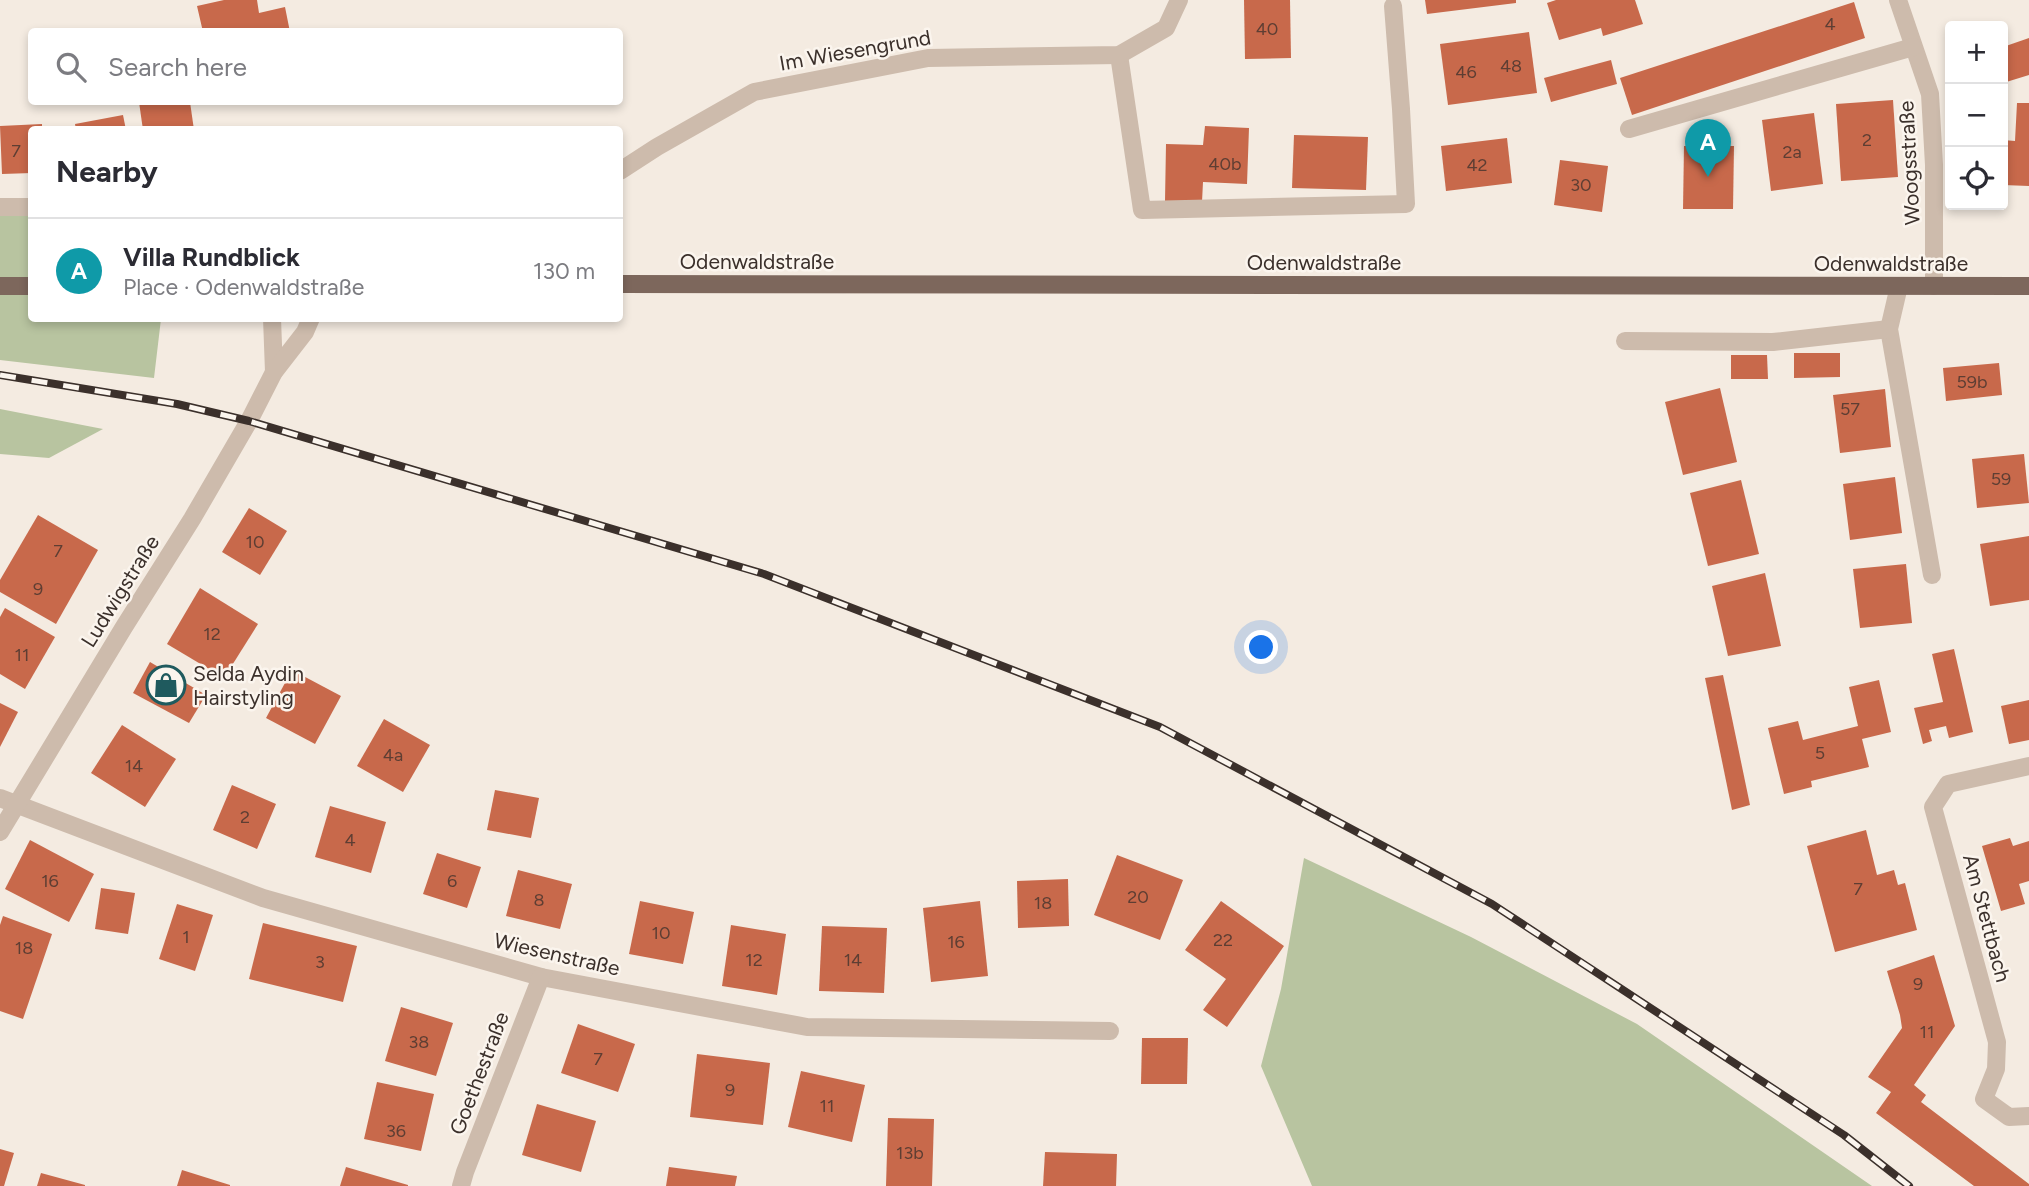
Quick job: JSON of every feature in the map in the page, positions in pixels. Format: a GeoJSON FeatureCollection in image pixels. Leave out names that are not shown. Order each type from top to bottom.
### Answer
{"type":"FeatureCollection","features":[{"type":"Feature","properties":{"kind":"main road","name":"Odenwaldstraße"},"geometry":{"type":"LineString","coordinates":[[623,284],[2029,286]]}},
{"type":"Feature","properties":{"kind":"main road"},"geometry":{"type":"LineString","coordinates":[[0,286],[28,286]]}},
{"type":"Feature","properties":{"kind":"street","name":"Im Wiesengrund"},"geometry":{"type":"LineString","coordinates":[[623,170],[657,147],[754,92],[928,58],[1119,55],[1166,28],[1179,0]]}},
{"type":"Feature","properties":{"kind":"street","name":"Woogsstraße"},"geometry":{"type":"LineString","coordinates":[[1898,0],[1930,93],[1934,165],[1934,286]]}},
{"type":"Feature","properties":{"kind":"street"},"geometry":{"type":"LineString","coordinates":[[1119,55],[1142,210],[1406,204],[1392,6]]}},
{"type":"Feature","properties":{"kind":"street"},"geometry":{"type":"LineString","coordinates":[[1629,129],[1913,47]]}},
{"type":"Feature","properties":{"kind":"street"},"geometry":{"type":"LineString","coordinates":[[0,207],[28,207]]}},
{"type":"Feature","properties":{"kind":"street"},"geometry":{"type":"LineString","coordinates":[[1899,286],[1889,329],[1932,575]]}},
{"type":"Feature","properties":{"kind":"street","name":"Ludwigstraße"},"geometry":{"type":"LineString","coordinates":[[272,322],[274,372]]}},
{"type":"Feature","properties":{"kind":"street","name":"Ludwigstraße"},"geometry":{"type":"LineString","coordinates":[[0,832],[8,801],[192,519],[274,372],[309,322]]}},
{"type":"Feature","properties":{"kind":"street"},"geometry":{"type":"LineString","coordinates":[[1625,341],[1773,342],[1889,329]]}},
{"type":"Feature","properties":{"kind":"street","name":"Am Stettbach"},"geometry":{"type":"LineString","coordinates":[[2029,766],[1948,784],[1933,807],[1997,1042],[1996,1069],[1984,1099],[2009,1117],[2029,1116]]}},
{"type":"Feature","properties":{"kind":"street","name":"Wiesenstraße"},"geometry":{"type":"LineString","coordinates":[[8,801],[263,898],[541,978],[807,1027],[1110,1031]]}},
{"type":"Feature","properties":{"kind":"street","name":"Goethestraße"},"geometry":{"type":"LineString","coordinates":[[461,1186],[541,978]]}},
{"type":"Feature","properties":{"kind":"green space"},"geometry":{"type":"Polygon","coordinates":[[[0,207],[28,207],[28,322],[161,322],[154,378],[0,360],[0,207]]]}},
{"type":"Feature","properties":{"kind":"green space"},"geometry":{"type":"Polygon","coordinates":[[[0,409],[103,429],[49,458],[0,454],[0,409]]]}},
{"type":"Feature","properties":{"kind":"green space"},"geometry":{"type":"Polygon","coordinates":[[[1304,858],[1471,937],[1637,1024],[1872,1186],[1312,1186],[1261,1066],[1281,989],[1304,858]]]}},
{"type":"Feature","properties":{"kind":"building"},"geometry":{"type":"Polygon","coordinates":[[[224,0],[257,0],[259,13],[285,7],[289,28],[202,28],[197,6],[224,0]]]}},
{"type":"Feature","properties":{"kind":"building"},"geometry":{"type":"Polygon","coordinates":[[[1244,0],[1290,0],[1291,58],[1245,59],[1244,0]]]}},
{"type":"Feature","properties":{"kind":"building"},"geometry":{"type":"Polygon","coordinates":[[[1425,0],[1516,0],[1516,3],[1427,14],[1425,0]]]}},
{"type":"Feature","properties":{"kind":"building"},"geometry":{"type":"Polygon","coordinates":[[[1556,0],[1635,0],[1643,24],[1603,36],[1601,28],[1559,40],[1547,3],[1556,0]]]}},
{"type":"Feature","properties":{"kind":"building"},"geometry":{"type":"Polygon","coordinates":[[[1854,2],[1865,38],[1632,115],[1620,78],[1854,2]]]}},
{"type":"Feature","properties":{"kind":"building"},"geometry":{"type":"Polygon","coordinates":[[[1529,32],[1537,93],[1448,105],[1440,44],[1529,32]]]}},
{"type":"Feature","properties":{"kind":"building"},"geometry":{"type":"Polygon","coordinates":[[[2029,38],[2029,75],[2008,81],[2008,45],[2029,38]]]}},
{"type":"Feature","properties":{"kind":"building"},"geometry":{"type":"Polygon","coordinates":[[[1611,60],[1617,84],[1551,102],[1544,78],[1611,60]]]}},
{"type":"Feature","properties":{"kind":"building"},"geometry":{"type":"Polygon","coordinates":[[[1893,100],[1898,177],[1841,181],[1836,104],[1893,100]]]}},
{"type":"Feature","properties":{"kind":"building"},"geometry":{"type":"Polygon","coordinates":[[[2017,103],[2029,103],[2029,186],[2008,185],[2008,140],[2015,141],[2017,103]]]}},
{"type":"Feature","properties":{"kind":"building"},"geometry":{"type":"Polygon","coordinates":[[[139,105],[190,105],[193,126],[142,126],[139,105]]]}},
{"type":"Feature","properties":{"kind":"building"},"geometry":{"type":"Polygon","coordinates":[[[1814,113],[1823,184],[1771,191],[1762,120],[1814,113]]]}},
{"type":"Feature","properties":{"kind":"building"},"geometry":{"type":"Polygon","coordinates":[[[123,115],[125,126],[75,126],[123,115]]]}},
{"type":"Feature","properties":{"kind":"building"},"geometry":{"type":"Polygon","coordinates":[[[42,124],[28,126],[28,173],[2,174],[0,126],[42,124]]]}},
{"type":"Feature","properties":{"kind":"building"},"geometry":{"type":"Polygon","coordinates":[[[1205,126],[1249,128],[1247,184],[1203,182],[1202,202],[1165,201],[1166,144],[1203,145],[1205,126]]]}},
{"type":"Feature","properties":{"kind":"building"},"geometry":{"type":"Polygon","coordinates":[[[1294,135],[1368,137],[1366,190],[1292,188],[1294,135]]]}},
{"type":"Feature","properties":{"kind":"building"},"geometry":{"type":"Polygon","coordinates":[[[1507,138],[1512,183],[1446,191],[1441,146],[1507,138]]]}},
{"type":"Feature","properties":{"kind":"building"},"geometry":{"type":"Polygon","coordinates":[[[1684,146],[1734,146],[1733,209],[1683,209],[1684,146]]]}},
{"type":"Feature","properties":{"kind":"building"},"geometry":{"type":"Polygon","coordinates":[[[1560,160],[1608,166],[1602,212],[1554,205],[1560,160]]]}},
{"type":"Feature","properties":{"kind":"building"},"geometry":{"type":"Polygon","coordinates":[[[1794,353],[1840,353],[1840,377],[1794,378],[1794,353]]]}},
{"type":"Feature","properties":{"kind":"building"},"geometry":{"type":"Polygon","coordinates":[[[1731,355],[1767,355],[1768,379],[1731,379],[1731,355]]]}},
{"type":"Feature","properties":{"kind":"building"},"geometry":{"type":"Polygon","coordinates":[[[1999,363],[2002,395],[1946,401],[1943,368],[1999,363]]]}},
{"type":"Feature","properties":{"kind":"building"},"geometry":{"type":"Polygon","coordinates":[[[1720,388],[1737,462],[1683,475],[1665,402],[1720,388]]]}},
{"type":"Feature","properties":{"kind":"building"},"geometry":{"type":"Polygon","coordinates":[[[1885,389],[1891,447],[1840,453],[1833,395],[1885,389]]]}},
{"type":"Feature","properties":{"kind":"building"},"geometry":{"type":"Polygon","coordinates":[[[2024,454],[2029,503],[1977,508],[1972,459],[2024,454]]]}},
{"type":"Feature","properties":{"kind":"building"},"geometry":{"type":"Polygon","coordinates":[[[1895,477],[1902,533],[1850,540],[1843,484],[1895,477]]]}},
{"type":"Feature","properties":{"kind":"building"},"geometry":{"type":"Polygon","coordinates":[[[1741,480],[1759,554],[1708,566],[1690,493],[1741,480]]]}},
{"type":"Feature","properties":{"kind":"building"},"geometry":{"type":"Polygon","coordinates":[[[249,508],[287,531],[260,575],[222,552],[249,508]]]}},
{"type":"Feature","properties":{"kind":"building"},"geometry":{"type":"Polygon","coordinates":[[[38,515],[98,550],[56,624],[0,592],[0,580],[38,515]]]}},
{"type":"Feature","properties":{"kind":"building"},"geometry":{"type":"Polygon","coordinates":[[[2029,536],[2029,600],[1990,606],[1980,544],[2029,536]]]}},
{"type":"Feature","properties":{"kind":"building"},"geometry":{"type":"Polygon","coordinates":[[[1906,564],[1912,623],[1860,628],[1853,569],[1906,564]]]}},
{"type":"Feature","properties":{"kind":"building"},"geometry":{"type":"Polygon","coordinates":[[[1765,573],[1781,646],[1728,656],[1712,586],[1765,573]]]}},
{"type":"Feature","properties":{"kind":"building"},"geometry":{"type":"Polygon","coordinates":[[[200,588],[258,624],[224,678],[167,644],[200,588]]]}},
{"type":"Feature","properties":{"kind":"building"},"geometry":{"type":"Polygon","coordinates":[[[5,608],[55,637],[25,689],[0,674],[0,617],[5,608]]]}},
{"type":"Feature","properties":{"kind":"building"},"geometry":{"type":"Polygon","coordinates":[[[1954,649],[1973,732],[1949,738],[1946,726],[1929,730],[1932,741],[1923,744],[1914,708],[1943,702],[1932,654],[1954,649]]]}},
{"type":"Feature","properties":{"kind":"building"},"geometry":{"type":"Polygon","coordinates":[[[150,662],[206,695],[189,723],[133,693],[150,662]]]}},
{"type":"Feature","properties":{"kind":"building"},"geometry":{"type":"Polygon","coordinates":[[[292,670],[341,696],[315,744],[266,718],[292,670]]]}},
{"type":"Feature","properties":{"kind":"building"},"geometry":{"type":"Polygon","coordinates":[[[1723,675],[1750,805],[1732,810],[1705,678],[1723,675]]]}},
{"type":"Feature","properties":{"kind":"building"},"geometry":{"type":"Polygon","coordinates":[[[1879,680],[1891,732],[1862,739],[1869,767],[1811,781],[1812,787],[1784,794],[1768,728],[1798,721],[1803,740],[1858,726],[1849,687],[1879,680]]]}},
{"type":"Feature","properties":{"kind":"building"},"geometry":{"type":"Polygon","coordinates":[[[2029,700],[2029,740],[2009,744],[2001,706],[2029,700]]]}},
{"type":"Feature","properties":{"kind":"building"},"geometry":{"type":"Polygon","coordinates":[[[0,703],[18,712],[0,747],[0,703]]]}},
{"type":"Feature","properties":{"kind":"building"},"geometry":{"type":"Polygon","coordinates":[[[384,719],[430,745],[403,792],[357,766],[384,719]]]}},
{"type":"Feature","properties":{"kind":"building"},"geometry":{"type":"Polygon","coordinates":[[[122,725],[176,759],[145,807],[91,773],[122,725]]]}},
{"type":"Feature","properties":{"kind":"building"},"geometry":{"type":"Polygon","coordinates":[[[232,785],[276,804],[257,849],[213,830],[232,785]]]}},
{"type":"Feature","properties":{"kind":"building"},"geometry":{"type":"Polygon","coordinates":[[[495,790],[539,798],[531,838],[487,830],[495,790]]]}},
{"type":"Feature","properties":{"kind":"building"},"geometry":{"type":"Polygon","coordinates":[[[330,806],[386,822],[371,873],[315,857],[330,806]]]}},
{"type":"Feature","properties":{"kind":"building"},"geometry":{"type":"Polygon","coordinates":[[[1866,830],[1877,875],[1894,870],[1898,885],[1905,883],[1917,930],[1835,952],[1807,846],[1866,830]]]}},
{"type":"Feature","properties":{"kind":"building"},"geometry":{"type":"Polygon","coordinates":[[[2010,838],[2013,846],[2029,841],[2029,881],[2019,884],[2025,904],[2001,911],[1982,846],[2010,838]]]}},
{"type":"Feature","properties":{"kind":"building"},"geometry":{"type":"Polygon","coordinates":[[[30,840],[94,874],[69,922],[5,889],[30,840]]]}},
{"type":"Feature","properties":{"kind":"building"},"geometry":{"type":"Polygon","coordinates":[[[437,853],[481,867],[467,908],[423,894],[437,853]]]}},
{"type":"Feature","properties":{"kind":"building"},"geometry":{"type":"Polygon","coordinates":[[[1117,855],[1183,880],[1160,940],[1094,915],[1117,855]]]}},
{"type":"Feature","properties":{"kind":"building"},"geometry":{"type":"Polygon","coordinates":[[[518,870],[572,884],[560,929],[506,916],[518,870]]]}},
{"type":"Feature","properties":{"kind":"building"},"geometry":{"type":"Polygon","coordinates":[[[1068,879],[1069,926],[1018,928],[1017,881],[1068,879]]]}},
{"type":"Feature","properties":{"kind":"building"},"geometry":{"type":"Polygon","coordinates":[[[101,888],[135,893],[128,934],[95,929],[101,888]]]}},
{"type":"Feature","properties":{"kind":"building"},"geometry":{"type":"Polygon","coordinates":[[[640,901],[694,912],[683,964],[629,954],[640,901]]]}},
{"type":"Feature","properties":{"kind":"building"},"geometry":{"type":"Polygon","coordinates":[[[980,901],[988,976],[931,982],[923,908],[980,901]]]}},
{"type":"Feature","properties":{"kind":"building"},"geometry":{"type":"Polygon","coordinates":[[[1221,901],[1284,946],[1227,1027],[1203,1010],[1226,979],[1185,950],[1221,901]]]}},
{"type":"Feature","properties":{"kind":"building"},"geometry":{"type":"Polygon","coordinates":[[[177,904],[213,915],[195,971],[159,959],[177,904]]]}},
{"type":"Feature","properties":{"kind":"building"},"geometry":{"type":"Polygon","coordinates":[[[3,916],[52,934],[23,1019],[0,1011],[0,925],[3,916]]]}},
{"type":"Feature","properties":{"kind":"building"},"geometry":{"type":"Polygon","coordinates":[[[263,923],[357,946],[343,1002],[249,979],[263,923]]]}},
{"type":"Feature","properties":{"kind":"building"},"geometry":{"type":"Polygon","coordinates":[[[731,925],[786,934],[777,995],[722,986],[731,925]]]}},
{"type":"Feature","properties":{"kind":"building"},"geometry":{"type":"Polygon","coordinates":[[[822,926],[887,928],[884,993],[819,991],[822,926]]]}},
{"type":"Feature","properties":{"kind":"building"},"geometry":{"type":"Polygon","coordinates":[[[1934,955],[1955,1026],[1914,1085],[1926,1095],[1921,1102],[2029,1186],[1974,1186],[1876,1113],[1891,1092],[1868,1077],[1902,1028],[1887,971],[1934,955]]]}},
{"type":"Feature","properties":{"kind":"building"},"geometry":{"type":"Polygon","coordinates":[[[401,1007],[453,1023],[436,1076],[385,1061],[401,1007]]]}},
{"type":"Feature","properties":{"kind":"building"},"geometry":{"type":"Polygon","coordinates":[[[578,1024],[635,1044],[618,1092],[561,1073],[578,1024]]]}},
{"type":"Feature","properties":{"kind":"building"},"geometry":{"type":"Polygon","coordinates":[[[1142,1038],[1188,1038],[1187,1084],[1141,1084],[1142,1038]]]}},
{"type":"Feature","properties":{"kind":"building"},"geometry":{"type":"Polygon","coordinates":[[[697,1054],[770,1063],[763,1125],[690,1117],[697,1054]]]}},
{"type":"Feature","properties":{"kind":"building"},"geometry":{"type":"Polygon","coordinates":[[[801,1071],[865,1085],[852,1142],[788,1127],[801,1071]]]}},
{"type":"Feature","properties":{"kind":"building"},"geometry":{"type":"Polygon","coordinates":[[[377,1082],[434,1094],[421,1151],[364,1139],[377,1082]]]}},
{"type":"Feature","properties":{"kind":"building"},"geometry":{"type":"Polygon","coordinates":[[[537,1104],[596,1121],[581,1172],[522,1155],[537,1104]]]}},
{"type":"Feature","properties":{"kind":"building"},"geometry":{"type":"Polygon","coordinates":[[[888,1118],[934,1119],[932,1186],[886,1186],[888,1118]]]}},
{"type":"Feature","properties":{"kind":"building"},"geometry":{"type":"Polygon","coordinates":[[[0,1149],[14,1153],[4,1186],[0,1186],[0,1149]]]}},
{"type":"Feature","properties":{"kind":"building"},"geometry":{"type":"Polygon","coordinates":[[[1045,1152],[1117,1154],[1116,1186],[1043,1186],[1045,1152]]]}},
{"type":"Feature","properties":{"kind":"building"},"geometry":{"type":"Polygon","coordinates":[[[346,1167],[408,1185],[408,1186],[340,1186],[346,1167]]]}},
{"type":"Feature","properties":{"kind":"building"},"geometry":{"type":"Polygon","coordinates":[[[669,1167],[737,1176],[735,1186],[666,1186],[669,1167]]]}},
{"type":"Feature","properties":{"kind":"building"},"geometry":{"type":"Polygon","coordinates":[[[182,1170],[230,1185],[230,1186],[177,1186],[182,1170]]]}},
{"type":"Feature","properties":{"kind":"building"},"geometry":{"type":"Polygon","coordinates":[[[41,1173],[85,1185],[85,1186],[37,1186],[41,1173]]]}},
{"type":"Feature","properties":{"kind":"railway"},"geometry":{"type":"LineString","coordinates":[[0,375],[177,404],[249,421],[764,574],[1160,727],[1492,904],[1844,1135],[1909,1186]]}},
{"type":"Feature","properties":{"kind":"place","name":"Villa Rundblick"},"geometry":{"type":"Point","coordinates":[1708,177]}},
{"type":"Feature","properties":{"kind":"place","name":"Selda Aydin Hairstyling"},"geometry":{"type":"Point","coordinates":[166,685]}}]}
